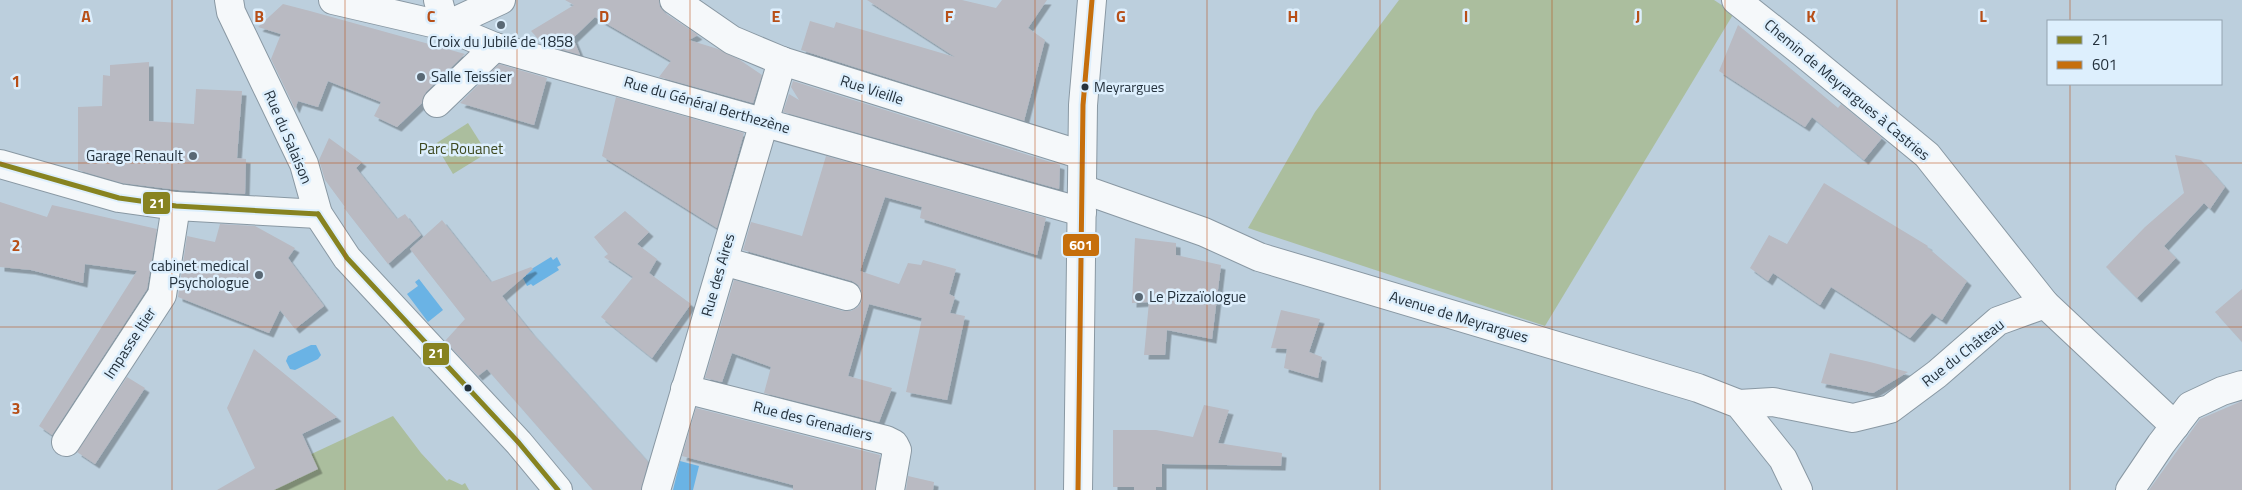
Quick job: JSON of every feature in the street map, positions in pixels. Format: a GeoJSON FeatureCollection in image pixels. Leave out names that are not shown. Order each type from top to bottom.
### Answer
{"type":"FeatureCollection","features":[{"type":"Feature","properties":{"kind":"street","name":"Rue du Salaison"},"geometry":{"type":"LineString","coordinates":[[229,0],[231,12],[304,164],[318,214],[347,258],[519,443],[558,490]]}},
{"type":"Feature","properties":{"kind":"street","name":"Rue du Général Berthezène"},"geometry":{"type":"LineString","coordinates":[[332,0],[445,26],[495,46],[764,121],[1082,201]]}},
{"type":"Feature","properties":{"kind":"street"},"geometry":{"type":"LineString","coordinates":[[438,0],[445,26],[501,0]]}},
{"type":"Feature","properties":{"kind":"street","name":"Rue Vieille"},"geometry":{"type":"LineString","coordinates":[[674,0],[732,40],[782,61],[1082,155]]}},
{"type":"Feature","properties":{"kind":"street"},"geometry":{"type":"LineString","coordinates":[[1078,490],[1084,78],[1092,0]]}},
{"type":"Feature","properties":{"kind":"street","name":"Chemin de Meyrargues à Castries"},"geometry":{"type":"LineString","coordinates":[[1736,0],[1803,52],[1927,155],[2045,304]]}},
{"type":"Feature","properties":{"kind":"street"},"geometry":{"type":"LineString","coordinates":[[437,103],[495,46]]}},
{"type":"Feature","properties":{"kind":"street","name":"Rue des Aires"},"geometry":{"type":"LineString","coordinates":[[656,490],[782,61]]}},
{"type":"Feature","properties":{"kind":"street"},"geometry":{"type":"LineString","coordinates":[[0,164],[119,198],[176,206],[318,214]]}},
{"type":"Feature","properties":{"kind":"street","name":"Avenue de Meyrargues"},"geometry":{"type":"LineString","coordinates":[[1082,201],[1204,232],[1259,257],[1698,388],[1739,404]]}},
{"type":"Feature","properties":{"kind":"street","name":"Impasse Itier"},"geometry":{"type":"LineString","coordinates":[[66,442],[162,295],[176,206]]}},
{"type":"Feature","properties":{"kind":"street"},"geometry":{"type":"LineString","coordinates":[[723,261],[847,296]]}},
{"type":"Feature","properties":{"kind":"street"},"geometry":{"type":"LineString","coordinates":[[2045,304],[2175,426]]}},
{"type":"Feature","properties":{"kind":"street","name":"Rue du Château"},"geometry":{"type":"LineString","coordinates":[[1739,404],[1773,402],[1853,418],[1890,409],[1937,374],[1998,321],[2045,304]]}},
{"type":"Feature","properties":{"kind":"street"},"geometry":{"type":"LineString","coordinates":[[2130,490],[2190,406],[2222,391],[2242,385]]}},
{"type":"Feature","properties":{"kind":"street","name":"Rue des Grenadiers"},"geometry":{"type":"LineString","coordinates":[[685,389],[886,440],[894,444],[897,450],[890,490]]}},
{"type":"Feature","properties":{"kind":"street"},"geometry":{"type":"LineString","coordinates":[[1739,404],[1783,459],[1798,490]]}},
{"type":"Feature","properties":{"kind":"green space"},"geometry":{"type":"Polygon","coordinates":[[[1399,0],[1714,0],[1734,13],[1545,326],[1248,228],[1315,112],[1399,0]]]}},
{"type":"Feature","properties":{"kind":"green space","name":"Parc Rouanet"},"geometry":{"type":"Polygon","coordinates":[[[468,123],[487,153],[453,174],[435,144],[468,123]]]}},
{"type":"Feature","properties":{"kind":"green space"},"geometry":{"type":"Polygon","coordinates":[[[393,416],[421,453],[447,481],[449,479],[462,485],[465,483],[469,490],[251,490],[247,484],[393,416]]]}},
{"type":"Feature","properties":{"kind":"water"},"geometry":{"type":"Polygon","coordinates":[[[551,257],[553,260],[557,257],[561,265],[557,267],[559,270],[533,286],[531,284],[527,286],[523,278],[526,276],[525,273],[551,257]]]}},
{"type":"Feature","properties":{"kind":"water"},"geometry":{"type":"Polygon","coordinates":[[[419,279],[443,310],[428,322],[407,294],[418,286],[415,282],[419,279]]]}},
{"type":"Feature","properties":{"kind":"water"},"geometry":{"type":"Polygon","coordinates":[[[311,345],[316,345],[321,355],[318,359],[295,370],[290,369],[286,361],[288,356],[311,345]]]}},
{"type":"Feature","properties":{"kind":"water"},"geometry":{"type":"Polygon","coordinates":[[[680,461],[699,466],[693,490],[673,490],[680,461]]]}},
{"type":"Feature","properties":{"kind":"building"},"geometry":{"type":"Polygon","coordinates":[[[565,0],[659,0],[660,7],[665,13],[698,35],[689,40],[718,49],[740,60],[762,75],[753,103],[659,77],[671,61],[595,17],[573,38],[580,55],[543,44],[531,31],[574,5],[565,0]]]}},
{"type":"Feature","properties":{"kind":"building"},"geometry":{"type":"Polygon","coordinates":[[[867,0],[962,0],[996,8],[1002,0],[1047,0],[1028,28],[1045,40],[1024,121],[801,50],[810,21],[834,28],[836,22],[955,57],[867,0]]]}},
{"type":"Feature","properties":{"kind":"building"},"geometry":{"type":"Polygon","coordinates":[[[283,4],[465,54],[426,92],[422,103],[397,127],[374,116],[381,102],[328,81],[318,107],[298,101],[295,109],[271,59],[281,34],[258,27],[283,4]]]}},
{"type":"Feature","properties":{"kind":"building"},"geometry":{"type":"Polygon","coordinates":[[[1738,25],[1838,108],[1841,104],[1882,138],[1864,160],[1812,117],[1805,127],[1719,71],[1738,25]]]}},
{"type":"Feature","properties":{"kind":"building"},"geometry":{"type":"Polygon","coordinates":[[[149,62],[149,121],[194,124],[196,89],[242,91],[237,158],[246,159],[245,194],[178,190],[122,183],[78,170],[78,107],[102,106],[103,75],[110,76],[110,65],[149,62]]]}},
{"type":"Feature","properties":{"kind":"building"},"geometry":{"type":"Polygon","coordinates":[[[499,64],[547,78],[534,125],[460,103],[499,64]]]}},
{"type":"Feature","properties":{"kind":"building"},"geometry":{"type":"Polygon","coordinates":[[[793,81],[1060,165],[1059,189],[783,112],[789,94],[799,100],[791,87],[793,81]]]}},
{"type":"Feature","properties":{"kind":"building"},"geometry":{"type":"Polygon","coordinates":[[[616,97],[744,133],[717,228],[602,156],[616,97]]]}},
{"type":"Feature","properties":{"kind":"building"},"geometry":{"type":"Polygon","coordinates":[[[329,138],[362,162],[356,168],[397,219],[405,214],[421,235],[388,264],[344,208],[325,180],[319,160],[329,138]]]}},
{"type":"Feature","properties":{"kind":"building"},"geometry":{"type":"Polygon","coordinates":[[[2175,155],[2201,160],[2225,187],[2210,209],[2204,203],[2164,246],[2176,258],[2137,298],[2106,267],[2145,227],[2184,193],[2175,155]]]}},
{"type":"Feature","properties":{"kind":"building"},"geometry":{"type":"Polygon","coordinates":[[[826,156],[1046,218],[1037,255],[920,218],[922,207],[885,197],[860,271],[899,284],[908,263],[921,265],[923,260],[956,269],[949,294],[955,297],[950,313],[965,316],[947,400],[906,392],[922,318],[869,304],[848,376],[892,388],[879,422],[764,393],[771,367],[732,353],[722,382],[705,378],[734,280],[843,311],[851,311],[858,307],[862,301],[862,292],[858,285],[852,281],[743,250],[751,222],[802,236],[826,156]]]}},
{"type":"Feature","properties":{"kind":"building"},"geometry":{"type":"Polygon","coordinates":[[[1824,183],[1928,246],[1967,281],[1942,320],[1932,313],[1910,338],[1831,287],[1820,305],[1773,273],[1768,281],[1750,268],[1769,235],[1787,244],[1824,183]]]}},
{"type":"Feature","properties":{"kind":"building"},"geometry":{"type":"Polygon","coordinates":[[[0,202],[47,217],[52,205],[157,229],[147,289],[52,435],[39,426],[137,271],[85,264],[83,283],[31,270],[0,267],[0,202]]]}},
{"type":"Feature","properties":{"kind":"building"},"geometry":{"type":"Polygon","coordinates":[[[625,211],[649,232],[637,244],[657,259],[649,273],[691,304],[652,358],[601,317],[633,277],[604,257],[608,254],[594,237],[625,211]]]}},
{"type":"Feature","properties":{"kind":"building"},"geometry":{"type":"Polygon","coordinates":[[[442,220],[491,282],[531,267],[533,269],[502,296],[531,332],[648,462],[641,490],[593,490],[487,369],[478,376],[445,341],[465,319],[410,249],[442,220]]]}},
{"type":"Feature","properties":{"kind":"building"},"geometry":{"type":"Polygon","coordinates":[[[220,224],[255,226],[295,248],[288,258],[324,306],[295,329],[280,310],[269,333],[178,297],[187,236],[215,242],[220,224]]]}},
{"type":"Feature","properties":{"kind":"building"},"geometry":{"type":"Polygon","coordinates":[[[1135,238],[1176,243],[1176,255],[1221,265],[1212,339],[1167,330],[1165,355],[1144,355],[1149,302],[1132,303],[1135,238]]]}},
{"type":"Feature","properties":{"kind":"building"},"geometry":{"type":"Polygon","coordinates":[[[2242,289],[2242,342],[2215,312],[2242,289]]]}},
{"type":"Feature","properties":{"kind":"building"},"geometry":{"type":"Polygon","coordinates":[[[1281,310],[1320,319],[1309,352],[1322,357],[1318,378],[1284,368],[1287,349],[1271,348],[1281,310]]]}},
{"type":"Feature","properties":{"kind":"building"},"geometry":{"type":"Polygon","coordinates":[[[254,349],[337,417],[302,434],[318,469],[274,490],[217,490],[255,468],[227,408],[254,349]]]}},
{"type":"Feature","properties":{"kind":"building"},"geometry":{"type":"Polygon","coordinates":[[[1830,353],[1908,372],[1873,393],[1821,383],[1830,353]]]}},
{"type":"Feature","properties":{"kind":"building"},"geometry":{"type":"Polygon","coordinates":[[[127,377],[145,388],[95,464],[77,452],[127,377]]]}},
{"type":"Feature","properties":{"kind":"building"},"geometry":{"type":"Polygon","coordinates":[[[2242,401],[2242,490],[2149,490],[2200,419],[2242,401]]]}},
{"type":"Feature","properties":{"kind":"building"},"geometry":{"type":"Polygon","coordinates":[[[1204,405],[1229,410],[1218,443],[1282,453],[1281,466],[1162,464],[1162,487],[1156,487],[1156,490],[1134,490],[1134,487],[1113,487],[1113,430],[1156,430],[1193,437],[1204,405]]]}},
{"type":"Feature","properties":{"kind":"building"},"geometry":{"type":"Polygon","coordinates":[[[696,408],[880,455],[875,490],[793,490],[793,485],[682,456],[696,408]]]}},
{"type":"Feature","properties":{"kind":"building"},"geometry":{"type":"Polygon","coordinates":[[[908,476],[934,482],[933,490],[906,490],[908,476]]]}},
{"type":"Feature","properties":{"kind":"transit line","name":"601"},"geometry":{"type":"LineString","coordinates":[[1078,490],[1083,105],[1092,0]]}},
{"type":"Feature","properties":{"kind":"transit line","name":"21"},"geometry":{"type":"LineString","coordinates":[[0,164],[119,198],[176,206],[318,214]]}},
{"type":"Feature","properties":{"kind":"transit line","name":"21"},"geometry":{"type":"LineString","coordinates":[[318,214],[347,258],[519,443],[558,490]]}},
{"type":"Feature","properties":{"kind":"place","name":"Croix du Jubilé de 1858"},"geometry":{"type":"Point","coordinates":[501,25]}},
{"type":"Feature","properties":{"kind":"place","name":"Salle Teissier"},"geometry":{"type":"Point","coordinates":[421,77]}},
{"type":"Feature","properties":{"kind":"place","name":"Meyrargues"},"geometry":{"type":"Point","coordinates":[1085,87]}},
{"type":"Feature","properties":{"kind":"place","name":"Garage Renault"},"geometry":{"type":"Point","coordinates":[193,156]}},
{"type":"Feature","properties":{"kind":"place","name":"cabinet medical Psychologue"},"geometry":{"type":"Point","coordinates":[259,275]}},
{"type":"Feature","properties":{"kind":"place","name":"Le Pizzaïologue"},"geometry":{"type":"Point","coordinates":[1139,297]}}]}
